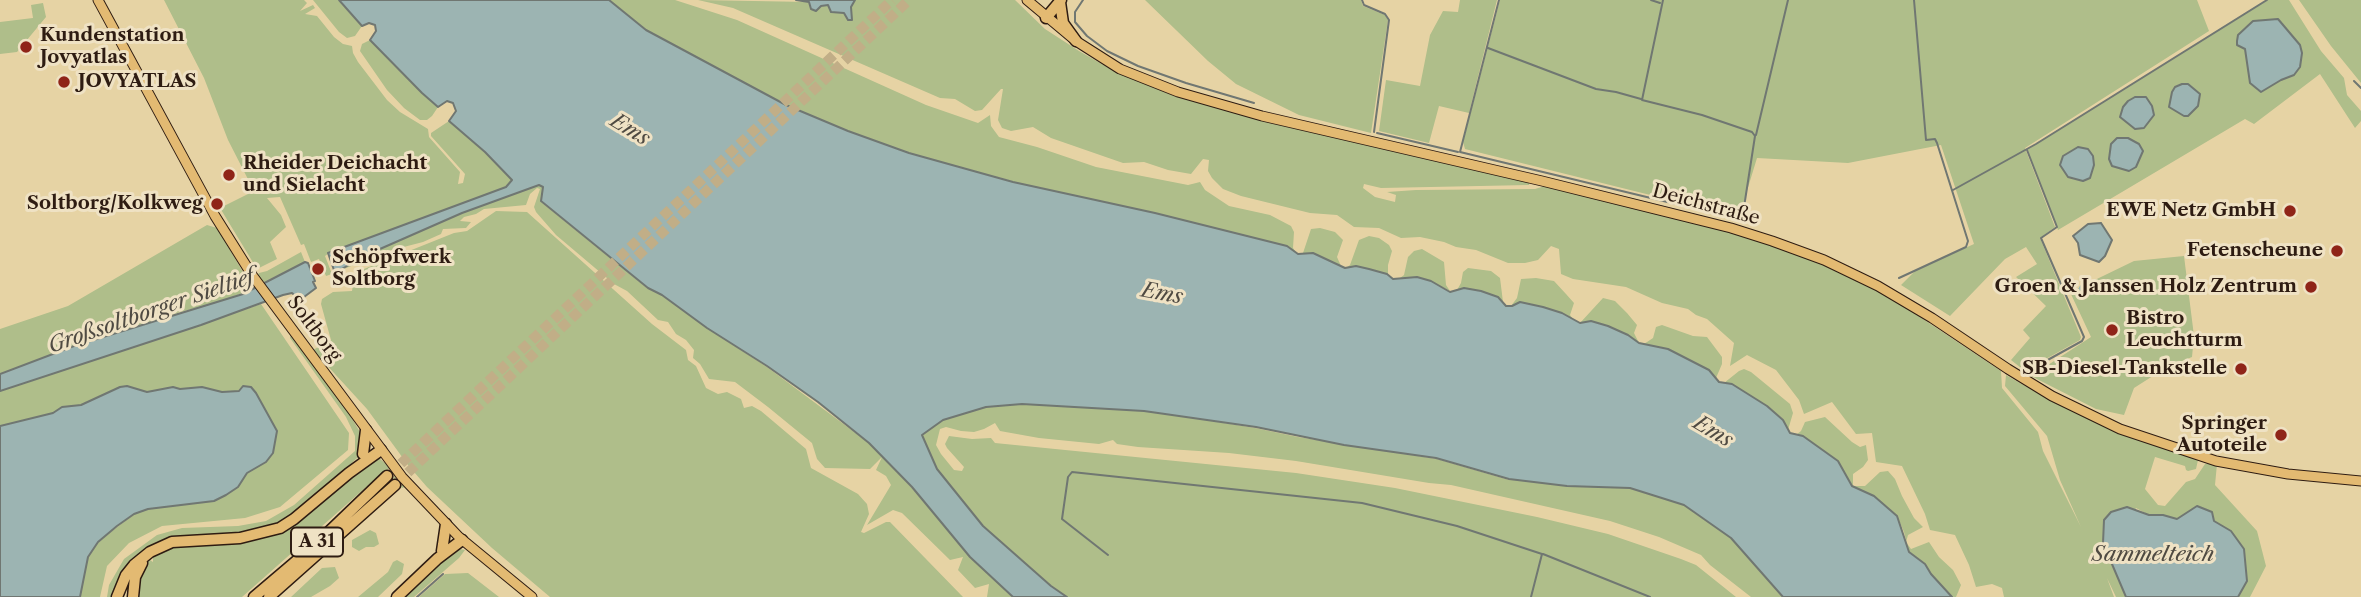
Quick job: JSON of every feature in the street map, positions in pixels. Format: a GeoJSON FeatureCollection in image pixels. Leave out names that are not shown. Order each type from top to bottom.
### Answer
{"type":"FeatureCollection","features":[{"type":"Feature","properties":{"kind":"highway"},"geometry":{"type":"LineString","coordinates":[[1046,18],[1061,1]]}},
{"type":"Feature","properties":{"kind":"highway"},"geometry":{"type":"LineString","coordinates":[[1061,1],[1063,23],[1076,41]]}},
{"type":"Feature","properties":{"kind":"highway"},"geometry":{"type":"LineString","coordinates":[[349,472],[363,454],[366,430]]}},
{"type":"Feature","properties":{"kind":"highway"},"geometry":{"type":"LineString","coordinates":[[363,454],[379,448]]}},
{"type":"Feature","properties":{"kind":"highway"},"geometry":{"type":"LineString","coordinates":[[117,597],[126,575],[150,552],[172,542],[240,538],[279,528],[311,507],[379,448]]}},
{"type":"Feature","properties":{"kind":"highway","name":"A 31"},"geometry":{"type":"LineString","coordinates":[[254,597],[391,481],[269,597]]}},
{"type":"Feature","properties":{"kind":"highway"},"geometry":{"type":"LineString","coordinates":[[440,555],[446,524]]}},
{"type":"Feature","properties":{"kind":"highway"},"geometry":{"type":"LineString","coordinates":[[397,597],[460,538]]}},
{"type":"Feature","properties":{"kind":"highway"},"geometry":{"type":"LineString","coordinates":[[133,597],[135,576],[150,552]]}},
{"type":"Feature","properties":{"kind":"main road","name":"Soltborg"},"geometry":{"type":"LineString","coordinates":[[98,0],[215,216],[272,303],[411,487],[460,538],[532,597]]}},
{"type":"Feature","properties":{"kind":"main road","name":"Deichstraße"},"geometry":{"type":"LineString","coordinates":[[1027,0],[1076,41],[1120,69],[1178,92],[1772,240],[1824,260],[1878,286],[2052,396],[2120,429],[2216,461],[2288,474],[2361,481]]}},
{"type":"Feature","properties":{"kind":"green space"},"geometry":{"type":"Polygon","coordinates":[[[164,0],[304,0],[307,3],[300,11],[313,5],[315,8],[305,14],[317,16],[334,37],[343,44],[352,46],[358,62],[387,100],[400,112],[428,129],[429,137],[460,172],[458,184],[463,183],[465,174],[431,136],[431,133],[449,121],[512,180],[506,187],[329,253],[325,256],[332,274],[326,276],[319,259],[311,262],[304,244],[301,245],[280,197],[267,198],[281,215],[286,227],[270,242],[277,259],[257,269],[220,208],[254,191],[228,140],[204,78],[164,0]]]}},
{"type":"Feature","properties":{"kind":"green space"},"geometry":{"type":"Polygon","coordinates":[[[313,0],[339,0],[362,26],[355,36],[347,38],[313,0]]]}},
{"type":"Feature","properties":{"kind":"green space"},"geometry":{"type":"Polygon","coordinates":[[[609,0],[675,0],[737,20],[926,105],[978,123],[990,115],[991,126],[999,137],[1096,167],[1188,185],[1200,182],[1205,190],[1229,206],[1270,215],[1291,226],[1294,232],[1293,248],[1297,254],[1287,246],[1155,213],[1013,182],[909,153],[848,131],[786,105],[709,65],[646,30],[609,0]]]}},
{"type":"Feature","properties":{"kind":"green space"},"geometry":{"type":"Polygon","coordinates":[[[698,0],[809,2],[811,9],[828,5],[851,20],[851,7],[855,0],[1015,0],[1045,29],[1079,51],[1114,71],[1174,96],[1242,115],[1529,181],[1529,185],[1381,188],[1364,184],[1363,188],[1375,197],[1395,202],[1396,195],[1387,192],[1535,189],[1545,186],[1706,224],[1814,259],[1893,299],[2001,371],[2002,388],[2038,432],[2043,451],[2081,527],[2060,480],[2047,436],[2005,386],[2006,375],[2048,399],[2118,432],[2198,460],[2196,469],[2188,471],[2185,466],[2155,457],[2145,489],[2158,505],[2165,506],[2186,482],[2195,479],[2205,464],[2217,464],[2215,485],[2257,531],[2266,566],[2250,597],[2238,597],[2247,581],[2244,549],[2231,531],[2197,506],[2177,519],[2149,515],[2136,508],[2113,564],[2126,597],[2116,597],[2107,578],[2114,597],[2004,597],[2002,588],[1992,584],[1976,587],[1955,535],[1930,530],[1902,466],[1876,462],[1872,433],[1856,434],[1832,402],[1804,414],[1799,400],[1776,370],[1747,355],[1730,366],[1734,343],[1707,319],[1688,309],[1662,303],[1626,287],[1573,279],[1561,274],[1559,249],[1551,246],[1538,260],[1508,263],[1476,250],[1444,242],[1420,237],[1401,238],[1379,228],[1354,227],[1337,215],[1310,213],[1241,196],[1223,189],[1212,178],[1208,171],[1209,160],[1203,159],[1191,174],[1144,162],[1123,163],[1051,138],[1033,127],[1011,131],[1002,128],[998,120],[1003,89],[982,110],[975,111],[955,99],[940,98],[733,8],[698,0]]]}},
{"type":"Feature","properties":{"kind":"green space"},"geometry":{"type":"Polygon","coordinates":[[[1145,0],[1361,0],[1363,6],[1385,15],[1388,20],[1371,133],[1299,115],[1236,84],[1145,0]]]}},
{"type":"Feature","properties":{"kind":"green space"},"geometry":{"type":"Polygon","coordinates":[[[1460,0],[1497,0],[1469,113],[1439,106],[1429,143],[1379,131],[1386,80],[1420,86],[1430,35],[1443,11],[1458,12],[1460,0]]]}},
{"type":"Feature","properties":{"kind":"green space"},"geometry":{"type":"Polygon","coordinates":[[[1500,0],[2197,0],[2209,31],[2025,148],[2055,227],[2040,238],[2081,337],[2044,360],[2045,364],[2030,375],[2011,360],[2030,338],[2023,330],[2046,306],[2016,277],[2037,264],[2026,247],[2005,259],[1950,316],[1901,285],[1915,271],[1974,244],[1941,145],[1848,163],[1757,158],[1739,217],[1465,149],[1463,142],[1500,0]]]}},
{"type":"Feature","properties":{"kind":"green space"},"geometry":{"type":"Polygon","coordinates":[[[2268,0],[2289,0],[2321,51],[2344,78],[2347,95],[2361,111],[2361,121],[2355,128],[2320,74],[2254,124],[2245,119],[2058,230],[2027,149],[2268,0]]]}},
{"type":"Feature","properties":{"kind":"green space"},"geometry":{"type":"Polygon","coordinates":[[[2299,0],[2361,0],[2361,83],[2331,46],[2299,0]]]}},
{"type":"Feature","properties":{"kind":"green space"},"geometry":{"type":"Polygon","coordinates":[[[43,3],[46,17],[17,52],[0,54],[0,22],[33,18],[31,5],[43,3]]]}},
{"type":"Feature","properties":{"kind":"green space"},"geometry":{"type":"Polygon","coordinates":[[[370,40],[438,107],[427,120],[420,120],[404,108],[387,90],[360,51],[362,44],[370,40]]]}},
{"type":"Feature","properties":{"kind":"green space"},"geometry":{"type":"Polygon","coordinates":[[[539,185],[543,187],[541,202],[647,288],[662,295],[767,367],[869,443],[912,488],[970,557],[1013,597],[987,597],[989,584],[975,588],[958,570],[963,557],[950,560],[902,513],[893,510],[867,525],[891,485],[886,476],[876,470],[882,457],[870,469],[825,468],[817,459],[812,443],[768,407],[735,382],[709,379],[693,358],[694,350],[686,340],[676,334],[668,322],[658,320],[627,291],[614,284],[556,235],[534,207],[540,189],[537,188],[530,194],[526,205],[484,209],[460,221],[471,222],[466,228],[443,229],[441,234],[423,242],[392,250],[336,272],[364,256],[462,213],[539,185]]]}},
{"type":"Feature","properties":{"kind":"green space"},"geometry":{"type":"Polygon","coordinates":[[[496,211],[527,212],[652,324],[686,350],[688,360],[696,366],[706,388],[718,394],[727,392],[741,399],[744,408],[752,406],[761,411],[806,449],[811,468],[858,494],[867,504],[869,514],[861,532],[890,522],[963,597],[550,597],[492,548],[427,487],[367,409],[313,350],[331,340],[322,299],[333,292],[352,291],[354,279],[341,284],[339,279],[454,233],[467,231],[496,211]]]}},
{"type":"Feature","properties":{"kind":"green space"},"geometry":{"type":"Polygon","coordinates":[[[207,225],[217,228],[253,289],[220,302],[74,346],[0,374],[0,329],[68,306],[207,225]]]}},
{"type":"Feature","properties":{"kind":"green space"},"geometry":{"type":"Polygon","coordinates":[[[1320,228],[1335,232],[1343,240],[1337,257],[1341,266],[1313,253],[1303,253],[1311,229],[1320,228]]]}},
{"type":"Feature","properties":{"kind":"green space"},"geometry":{"type":"Polygon","coordinates":[[[1369,236],[1379,238],[1389,245],[1392,251],[1388,274],[1356,266],[1346,268],[1350,265],[1359,240],[1369,236]]]}},
{"type":"Feature","properties":{"kind":"green space"},"geometry":{"type":"Polygon","coordinates":[[[1422,249],[1444,262],[1446,285],[1450,291],[1417,277],[1400,278],[1404,275],[1408,257],[1414,251],[1422,249]]]}},
{"type":"Feature","properties":{"kind":"green space"},"geometry":{"type":"Polygon","coordinates":[[[301,252],[305,262],[264,282],[258,275],[259,273],[301,252]]]}},
{"type":"Feature","properties":{"kind":"green space"},"geometry":{"type":"Polygon","coordinates":[[[2184,256],[2194,336],[2192,357],[2167,367],[2134,388],[2124,415],[2096,409],[2031,376],[2091,337],[2070,292],[2134,261],[2184,256]]]}},
{"type":"Feature","properties":{"kind":"green space"},"geometry":{"type":"Polygon","coordinates":[[[1468,268],[1491,271],[1500,278],[1503,302],[1498,297],[1464,288],[1457,290],[1463,272],[1468,268]]]}},
{"type":"Feature","properties":{"kind":"green space"},"geometry":{"type":"Polygon","coordinates":[[[1521,279],[1554,281],[1574,303],[1570,315],[1575,322],[1562,313],[1543,307],[1520,302],[1511,306],[1517,298],[1521,279]]]}},
{"type":"Feature","properties":{"kind":"green space"},"geometry":{"type":"Polygon","coordinates":[[[1603,298],[1615,301],[1637,325],[1634,333],[1639,343],[1608,326],[1591,321],[1580,323],[1603,298]]]}},
{"type":"Feature","properties":{"kind":"green space"},"geometry":{"type":"Polygon","coordinates":[[[261,304],[349,433],[348,450],[280,507],[245,518],[162,526],[129,543],[107,566],[100,597],[80,597],[88,557],[98,542],[134,514],[148,509],[214,501],[247,473],[266,462],[273,453],[277,431],[256,393],[216,391],[202,387],[173,387],[147,392],[127,386],[121,387],[81,405],[62,407],[53,413],[0,426],[0,391],[261,304]]]}},
{"type":"Feature","properties":{"kind":"green space"},"geometry":{"type":"Polygon","coordinates":[[[1662,325],[1693,336],[1707,337],[1722,357],[1716,378],[1709,370],[1668,349],[1644,344],[1653,338],[1656,327],[1662,325]]]}},
{"type":"Feature","properties":{"kind":"green space"},"geometry":{"type":"Polygon","coordinates":[[[291,334],[339,397],[360,432],[362,444],[358,457],[320,494],[280,524],[240,534],[190,535],[163,541],[116,597],[107,597],[109,585],[124,559],[157,535],[182,528],[238,526],[266,521],[294,505],[355,451],[355,436],[346,417],[290,338],[291,334]]]}},
{"type":"Feature","properties":{"kind":"green space"},"geometry":{"type":"Polygon","coordinates":[[[1744,369],[1790,404],[1793,413],[1788,430],[1783,419],[1767,406],[1732,384],[1724,383],[1744,369]]]}},
{"type":"Feature","properties":{"kind":"green space"},"geometry":{"type":"Polygon","coordinates":[[[1023,404],[1144,410],[1437,459],[1509,480],[1658,481],[1731,538],[1783,597],[1751,597],[1701,555],[1659,537],[1610,521],[1451,485],[1229,453],[1138,447],[1117,444],[1113,440],[1099,444],[1039,438],[1000,431],[995,423],[974,432],[946,427],[940,429],[936,445],[954,470],[962,471],[964,467],[945,444],[949,436],[991,438],[995,443],[1296,473],[1395,488],[1608,534],[1696,565],[1736,597],[1067,597],[983,526],[937,469],[922,438],[922,435],[942,420],[986,407],[1023,404]]]}},
{"type":"Feature","properties":{"kind":"green space"},"geometry":{"type":"Polygon","coordinates":[[[1825,417],[1852,442],[1860,447],[1866,445],[1868,460],[1853,474],[1853,486],[1837,461],[1803,436],[1796,435],[1805,422],[1825,417]]]}},
{"type":"Feature","properties":{"kind":"green space"},"geometry":{"type":"Polygon","coordinates":[[[379,458],[405,487],[402,488],[386,472],[382,473],[242,597],[137,597],[137,582],[146,562],[153,562],[156,553],[173,545],[260,538],[372,459],[379,458]]]}},
{"type":"Feature","properties":{"kind":"green space"},"geometry":{"type":"Polygon","coordinates":[[[1888,471],[1895,479],[1914,518],[1923,527],[1908,535],[1906,541],[1897,516],[1874,496],[1853,486],[1865,486],[1880,472],[1888,471]]]}},
{"type":"Feature","properties":{"kind":"green space"},"geometry":{"type":"Polygon","coordinates":[[[370,530],[376,533],[379,544],[359,551],[352,547],[352,540],[370,530]]]}},
{"type":"Feature","properties":{"kind":"green space"},"geometry":{"type":"Polygon","coordinates":[[[1929,542],[1939,557],[1953,570],[1961,585],[1956,597],[1952,597],[1925,565],[1909,552],[1907,543],[1911,549],[1929,542]]]}},
{"type":"Feature","properties":{"kind":"green space"},"geometry":{"type":"Polygon","coordinates":[[[456,550],[465,550],[459,558],[414,597],[402,597],[456,550]]]}},
{"type":"Feature","properties":{"kind":"green space"},"geometry":{"type":"Polygon","coordinates":[[[397,560],[404,564],[402,574],[378,597],[358,597],[388,572],[397,560]]]}},
{"type":"Feature","properties":{"kind":"green space"},"geometry":{"type":"Polygon","coordinates":[[[335,567],[339,578],[330,586],[311,597],[291,597],[322,568],[335,567]]]}},
{"type":"Feature","properties":{"kind":"green space"},"geometry":{"type":"Polygon","coordinates":[[[468,573],[499,597],[419,597],[445,574],[468,573]]]}},
{"type":"Feature","properties":{"kind":"water","name":"Ems"},"geometry":{"type":"Polygon","coordinates":[[[339,0],[609,0],[646,30],[786,105],[909,153],[1013,182],[1155,213],[1287,246],[1298,254],[1313,253],[1345,268],[1356,266],[1387,274],[1393,279],[1417,277],[1431,281],[1450,292],[1464,288],[1481,291],[1498,297],[1506,306],[1520,302],[1562,313],[1580,323],[1591,321],[1608,326],[1639,343],[1668,349],[1709,370],[1719,382],[1732,384],[1767,406],[1783,420],[1790,433],[1803,436],[1838,461],[1852,486],[1874,496],[1897,516],[1909,552],[1925,564],[1952,597],[1783,597],[1731,538],[1684,505],[1630,488],[1567,486],[1509,479],[1436,458],[1144,411],[1022,404],[986,407],[943,420],[922,435],[937,469],[983,526],[1067,597],[1013,597],[970,557],[912,487],[869,443],[767,366],[648,288],[541,201],[543,187],[539,185],[462,213],[364,256],[335,273],[328,253],[506,187],[512,180],[449,121],[456,111],[453,103],[447,101],[438,107],[422,93],[370,40],[376,31],[375,25],[369,23],[362,26],[339,0]]]}},
{"type":"Feature","properties":{"kind":"water"},"geometry":{"type":"Polygon","coordinates":[[[796,0],[855,0],[851,7],[852,20],[848,20],[844,13],[831,12],[828,5],[821,6],[816,11],[811,9],[809,2],[796,0]]]}},
{"type":"Feature","properties":{"kind":"water"},"geometry":{"type":"Polygon","coordinates":[[[2278,19],[2300,45],[2300,67],[2294,75],[2261,92],[2250,83],[2245,49],[2237,45],[2238,35],[2253,21],[2278,19]]]}},
{"type":"Feature","properties":{"kind":"water"},"geometry":{"type":"Polygon","coordinates":[[[2182,84],[2188,84],[2200,94],[2198,106],[2188,116],[2169,107],[2172,92],[2182,84]]]}},
{"type":"Feature","properties":{"kind":"water"},"geometry":{"type":"Polygon","coordinates":[[[2135,97],[2146,97],[2152,106],[2154,115],[2144,128],[2135,129],[2120,117],[2123,107],[2135,97]]]}},
{"type":"Feature","properties":{"kind":"water"},"geometry":{"type":"Polygon","coordinates":[[[2117,138],[2128,138],[2139,144],[2143,151],[2136,167],[2129,171],[2112,166],[2109,159],[2111,144],[2117,138]]]}},
{"type":"Feature","properties":{"kind":"water"},"geometry":{"type":"Polygon","coordinates":[[[2078,147],[2088,149],[2093,156],[2094,165],[2090,178],[2083,181],[2068,177],[2060,165],[2063,156],[2078,147]]]}},
{"type":"Feature","properties":{"kind":"water"},"geometry":{"type":"Polygon","coordinates":[[[2101,223],[2112,240],[2105,256],[2099,262],[2080,255],[2078,243],[2073,236],[2088,224],[2101,223]]]}},
{"type":"Feature","properties":{"kind":"water"},"geometry":{"type":"Polygon","coordinates":[[[305,262],[308,263],[316,288],[300,300],[292,293],[283,295],[0,391],[0,374],[74,346],[243,294],[305,262]]]}},
{"type":"Feature","properties":{"kind":"water"},"geometry":{"type":"Polygon","coordinates":[[[127,386],[147,392],[173,387],[202,387],[222,392],[239,391],[243,386],[251,387],[277,431],[273,453],[266,462],[247,473],[238,487],[214,501],[148,509],[134,514],[117,526],[98,542],[88,557],[80,597],[0,597],[0,426],[53,413],[62,407],[81,405],[127,386]]]}},
{"type":"Feature","properties":{"kind":"water","name":"Sammelteich"},"geometry":{"type":"Polygon","coordinates":[[[2197,506],[2212,512],[2214,521],[2231,531],[2244,549],[2247,581],[2238,597],[2126,597],[2103,543],[2104,520],[2111,512],[2127,507],[2149,515],[2177,519],[2197,506]]]}},
{"type":"Feature","properties":{"kind":"waterway"},"geometry":{"type":"LineString","coordinates":[[1083,0],[1075,12],[1075,22],[1087,36],[1107,51],[1138,66],[1186,83],[1254,103]]}},
{"type":"Feature","properties":{"kind":"waterway"},"geometry":{"type":"LineString","coordinates":[[1362,0],[1364,5],[1385,14],[1389,20],[1374,132]]}},
{"type":"Feature","properties":{"kind":"waterway"},"geometry":{"type":"LineString","coordinates":[[1499,0],[1460,152],[1742,220],[1755,136],[1752,132],[1702,115],[1642,100],[1663,0]]}},
{"type":"Feature","properties":{"kind":"waterway"},"geometry":{"type":"LineString","coordinates":[[1651,0],[1660,3]]}},
{"type":"Feature","properties":{"kind":"waterway"},"geometry":{"type":"LineString","coordinates":[[1756,135],[1788,0]]}},
{"type":"Feature","properties":{"kind":"waterway"},"geometry":{"type":"LineString","coordinates":[[1899,278],[1966,247],[1968,241],[1937,143],[1935,139],[1926,140],[1914,0]]}},
{"type":"Feature","properties":{"kind":"waterway"},"geometry":{"type":"LineString","coordinates":[[1953,190],[2036,144],[2267,0]]}},
{"type":"Feature","properties":{"kind":"waterway"},"geometry":{"type":"LineString","coordinates":[[1488,48],[1596,89],[1641,99]]}},
{"type":"Feature","properties":{"kind":"waterway"},"geometry":{"type":"LineString","coordinates":[[2354,81],[2361,88]]}},
{"type":"Feature","properties":{"kind":"waterway"},"geometry":{"type":"LineString","coordinates":[[1377,133],[1458,152]]}},
{"type":"Feature","properties":{"kind":"waterway"},"geometry":{"type":"LineString","coordinates":[[2027,150],[2057,227],[2041,238],[2084,337],[2082,341],[2044,362]]}},
{"type":"Feature","properties":{"kind":"waterway"},"geometry":{"type":"LineString","coordinates":[[2082,288],[2087,290],[2100,286]]}},
{"type":"Feature","properties":{"kind":"waterway"},"geometry":{"type":"LineString","coordinates":[[1108,555],[1062,519],[1068,477],[1072,472],[1362,503],[1457,526],[1542,554],[1531,597]]}},
{"type":"Feature","properties":{"kind":"waterway"},"geometry":{"type":"LineString","coordinates":[[1543,554],[1650,597]]}},
{"type":"Feature","properties":{"kind":"waterway"},"geometry":{"type":"LineString","coordinates":[[417,597],[443,574]]}},
{"type":"Feature","properties":{"kind":"tunnel"},"geometry":{"type":"LineString","coordinates":[[390,474],[892,0]]}},
{"type":"Feature","properties":{"kind":"tunnel"},"geometry":{"type":"LineString","coordinates":[[397,483],[909,0]]}},
{"type":"Feature","properties":{"kind":"place","name":"Kundenstation Jovyatlas"},"geometry":{"type":"Point","coordinates":[26,47]}},
{"type":"Feature","properties":{"kind":"place","name":"JOVYATLAS"},"geometry":{"type":"Point","coordinates":[64,82]}},
{"type":"Feature","properties":{"kind":"place","name":"Rheider Deichacht und Sielacht"},"geometry":{"type":"Point","coordinates":[229,175]}},
{"type":"Feature","properties":{"kind":"place","name":"Soltborg/Kolkweg"},"geometry":{"type":"Point","coordinates":[217,204]}},
{"type":"Feature","properties":{"kind":"place","name":"EWE Netz GmbH"},"geometry":{"type":"Point","coordinates":[2290,211]}},
{"type":"Feature","properties":{"kind":"place","name":"Fetenscheune"},"geometry":{"type":"Point","coordinates":[2337,251]}},
{"type":"Feature","properties":{"kind":"place","name":"Schöpfwerk Soltborg"},"geometry":{"type":"Point","coordinates":[318,269]}},
{"type":"Feature","properties":{"kind":"place","name":"Groen & Janssen Holz Zentrum"},"geometry":{"type":"Point","coordinates":[2311,287]}},
{"type":"Feature","properties":{"kind":"place","name":"Bistro Leuchtturm"},"geometry":{"type":"Point","coordinates":[2112,330]}},
{"type":"Feature","properties":{"kind":"place","name":"SB-Diesel-Tankstelle"},"geometry":{"type":"Point","coordinates":[2241,369]}},
{"type":"Feature","properties":{"kind":"place","name":"Springer Autoteile"},"geometry":{"type":"Point","coordinates":[2281,435]}},
{"type":"Feature","properties":{"kind":"water label","name":"Großsoltborger Sieltief"},"geometry":{"type":"Point","coordinates":[151,312]}}]}
